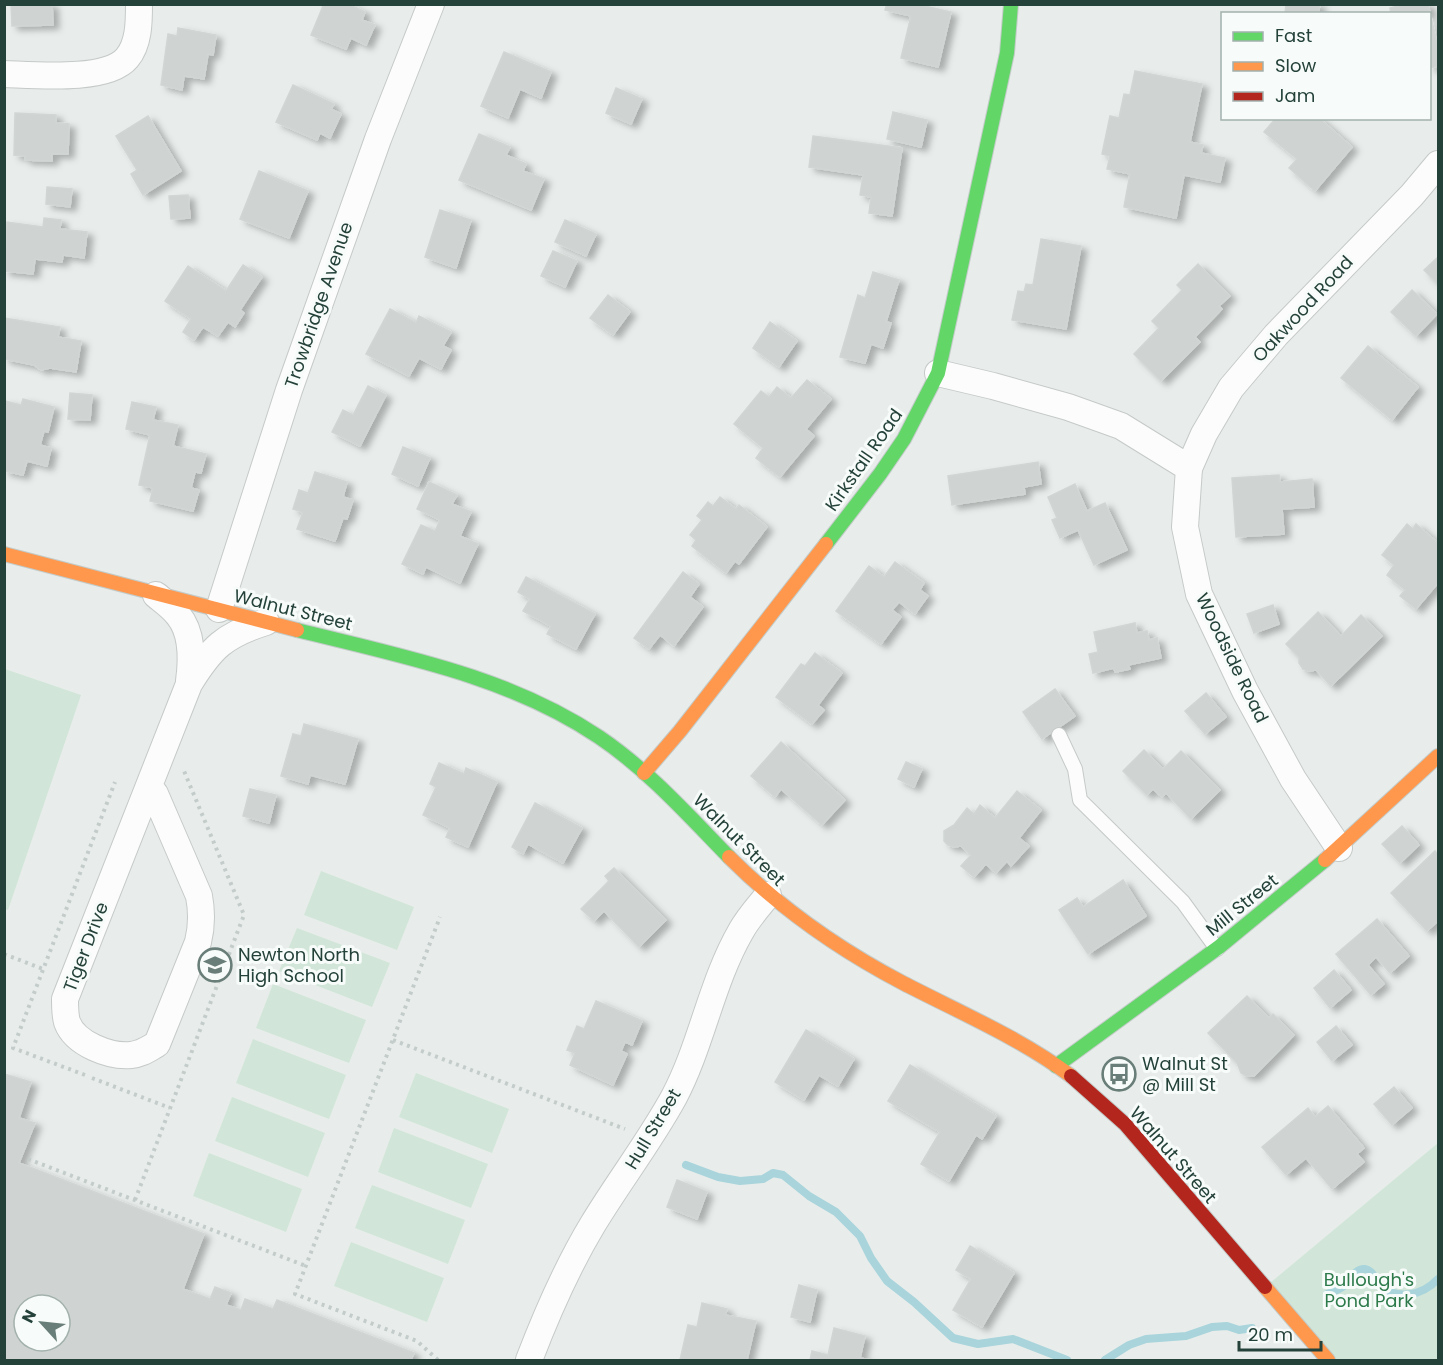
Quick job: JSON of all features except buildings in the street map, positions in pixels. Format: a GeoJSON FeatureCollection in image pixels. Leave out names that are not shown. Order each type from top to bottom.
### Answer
{"type":"FeatureCollection","features":[{"type":"Feature","properties":{"kind":"main road","name":"Kirkstall Road"},"geometry":{"type":"LineString","coordinates":[[644,773],[680,731],[880,474],[904,439],[938,373],[1007,53],[1011,4]]}},
{"type":"Feature","properties":{"kind":"main road","name":"Walnut Street"},"geometry":{"type":"LineString","coordinates":[[4,554],[156,595],[452,669],[488,680],[556,711],[618,751],[644,773],[787,911],[836,945],[900,983],[1056,1066],[1091,1093],[1125,1124],[1328,1360]]}},
{"type":"Feature","properties":{"kind":"main road","name":"Mill Street"},"geometry":{"type":"LineString","coordinates":[[1056,1066],[1217,949],[1274,904],[1339,848],[1438,756]]}},
{"type":"Feature","properties":{"kind":"street"},"geometry":{"type":"LineString","coordinates":[[4,74],[79,75],[113,68],[126,60],[134,46],[138,28],[139,4]]}},
{"type":"Feature","properties":{"kind":"street","name":"Trowbridge Avenue"},"geometry":{"type":"LineString","coordinates":[[219,609],[289,390],[378,139],[431,4]]}},
{"type":"Feature","properties":{"kind":"street","name":"Oakwood Road"},"geometry":{"type":"LineString","coordinates":[[1188,468],[1204,434],[1231,388],[1276,335],[1412,195],[1438,164]]}},
{"type":"Feature","properties":{"kind":"street"},"geometry":{"type":"LineString","coordinates":[[938,373],[1057,404],[1121,426],[1188,468]]}},
{"type":"Feature","properties":{"kind":"street","name":"Woodside Road"},"geometry":{"type":"LineString","coordinates":[[1188,468],[1185,527],[1199,594],[1245,691],[1293,778],[1339,848]]}},
{"type":"Feature","properties":{"kind":"street","name":"Tiger Drive"},"geometry":{"type":"LineString","coordinates":[[156,595],[178,614],[186,630],[190,647],[189,684]]}},
{"type":"Feature","properties":{"kind":"street","name":"Tiger Drive"},"geometry":{"type":"LineString","coordinates":[[149,786],[155,794],[199,896],[202,928],[157,1044],[145,1052],[117,1055],[85,1042],[75,1035],[68,1024],[65,1011],[66,999],[149,786],[189,684],[206,657],[231,635],[266,622]]}},
{"type":"Feature","properties":{"kind":"street","name":"Hull Street"},"geometry":{"type":"LineString","coordinates":[[529,1360],[557,1290],[575,1254],[675,1095],[688,1067],[729,954],[741,931],[768,895]]}},
{"type":"Feature","properties":{"kind":"lane"},"geometry":{"type":"LineString","coordinates":[[1059,735],[1075,769],[1080,800],[1183,902],[1217,949]]}},
{"type":"Feature","properties":{"kind":"path"},"geometry":{"type":"LineString","coordinates":[[135,1200],[244,915],[182,764]]}},
{"type":"Feature","properties":{"kind":"path"},"geometry":{"type":"LineString","coordinates":[[13,1048],[115,782]]}},
{"type":"Feature","properties":{"kind":"path"},"geometry":{"type":"LineString","coordinates":[[438,1360],[417,1341],[295,1294],[440,917]]}},
{"type":"Feature","properties":{"kind":"path"},"geometry":{"type":"LineString","coordinates":[[4,954],[43,969]]}},
{"type":"Feature","properties":{"kind":"path"},"geometry":{"type":"LineString","coordinates":[[393,1040],[650,1138]]}},
{"type":"Feature","properties":{"kind":"path"},"geometry":{"type":"LineString","coordinates":[[28,1159],[306,1266]]}},
{"type":"Feature","properties":{"kind":"green space"},"geometry":{"type":"Polygon","coordinates":[[[5,669],[81,695],[8,910],[4,909],[5,669]]]}},
{"type":"Feature","properties":{"kind":"green space"},"geometry":{"type":"Polygon","coordinates":[[[321,871],[414,907],[397,950],[304,915],[321,871]]]}},
{"type":"Feature","properties":{"kind":"green space"},"geometry":{"type":"Polygon","coordinates":[[[297,928],[390,963],[372,1007],[279,971],[297,928]]]}},
{"type":"Feature","properties":{"kind":"green space"},"geometry":{"type":"Polygon","coordinates":[[[273,984],[366,1020],[349,1063],[256,1028],[273,984]]]}},
{"type":"Feature","properties":{"kind":"green space"},"geometry":{"type":"Polygon","coordinates":[[[253,1039],[346,1075],[329,1119],[236,1083],[253,1039]]]}},
{"type":"Feature","properties":{"kind":"green space"},"geometry":{"type":"Polygon","coordinates":[[[416,1073],[509,1109],[492,1153],[399,1117],[416,1073]]]}},
{"type":"Feature","properties":{"kind":"green space"},"geometry":{"type":"Polygon","coordinates":[[[232,1097],[325,1133],[308,1177],[215,1141],[232,1097]]]}},
{"type":"Feature","properties":{"kind":"green space"},"geometry":{"type":"Polygon","coordinates":[[[394,1128],[488,1164],[471,1208],[378,1172],[394,1128]]]}},
{"type":"Feature","properties":{"kind":"green space","name":"Bullough's Pond Park"},"geometry":{"type":"Polygon","coordinates":[[[1438,1143],[1438,1360],[1328,1360],[1264,1288],[1438,1143]]]}},
{"type":"Feature","properties":{"kind":"green space"},"geometry":{"type":"Polygon","coordinates":[[[209,1153],[302,1189],[286,1232],[193,1196],[209,1153]]]}},
{"type":"Feature","properties":{"kind":"green space"},"geometry":{"type":"Polygon","coordinates":[[[372,1185],[465,1220],[448,1264],[355,1228],[372,1185]]]}},
{"type":"Feature","properties":{"kind":"green space"},"geometry":{"type":"Polygon","coordinates":[[[351,1242],[444,1278],[427,1322],[334,1286],[351,1242]]]}},
{"type":"Feature","properties":{"kind":"waterway"},"geometry":{"type":"LineString","coordinates":[[686,1165],[718,1177],[740,1181],[763,1179],[773,1173],[783,1175],[809,1196],[836,1212],[860,1236],[871,1258],[887,1281],[953,1338],[978,1344],[1013,1339],[1067,1360]]}},
{"type":"Feature","properties":{"kind":"waterway"},"geometry":{"type":"LineString","coordinates":[[1327,1294],[1342,1287],[1361,1269],[1373,1274],[1385,1288],[1400,1294],[1416,1293],[1432,1285],[1438,1279]]}},
{"type":"Feature","properties":{"kind":"waterway"},"geometry":{"type":"LineString","coordinates":[[1105,1360],[1129,1345],[1146,1339],[1186,1336],[1212,1327],[1227,1326],[1239,1330],[1252,1328]]}},
{"type":"Feature","properties":{"kind":"traffic: fast"},"geometry":{"type":"LineString","coordinates":[[826,544],[904,439],[938,373],[1007,53],[1011,4]]}},
{"type":"Feature","properties":{"kind":"traffic: fast"},"geometry":{"type":"LineString","coordinates":[[297,630],[453,670],[528,698],[564,716],[599,737],[634,764],[729,857]]}},
{"type":"Feature","properties":{"kind":"traffic: fast"},"geometry":{"type":"LineString","coordinates":[[1056,1066],[1219,947],[1325,860]]}},
{"type":"Feature","properties":{"kind":"traffic: slow"},"geometry":{"type":"LineString","coordinates":[[644,773],[680,731],[826,544]]}},
{"type":"Feature","properties":{"kind":"traffic: slow"},"geometry":{"type":"LineString","coordinates":[[4,554],[297,630]]}},
{"type":"Feature","properties":{"kind":"traffic: slow"},"geometry":{"type":"LineString","coordinates":[[1325,860],[1438,756]]}},
{"type":"Feature","properties":{"kind":"traffic: slow"},"geometry":{"type":"LineString","coordinates":[[729,857],[769,894],[833,942],[879,970],[1010,1038],[1071,1076]]}},
{"type":"Feature","properties":{"kind":"traffic: slow"},"geometry":{"type":"LineString","coordinates":[[1265,1287],[1328,1360]]}},
{"type":"Feature","properties":{"kind":"traffic: jam"},"geometry":{"type":"LineString","coordinates":[[1071,1076],[1125,1124],[1265,1287]]}},
{"type":"Feature","properties":{"kind":"place","name":"Newton North High School"},"geometry":{"type":"Point","coordinates":[215,965]}},
{"type":"Feature","properties":{"kind":"place","name":"Walnut St @ Mill St"},"geometry":{"type":"Point","coordinates":[1119,1074]}}]}
